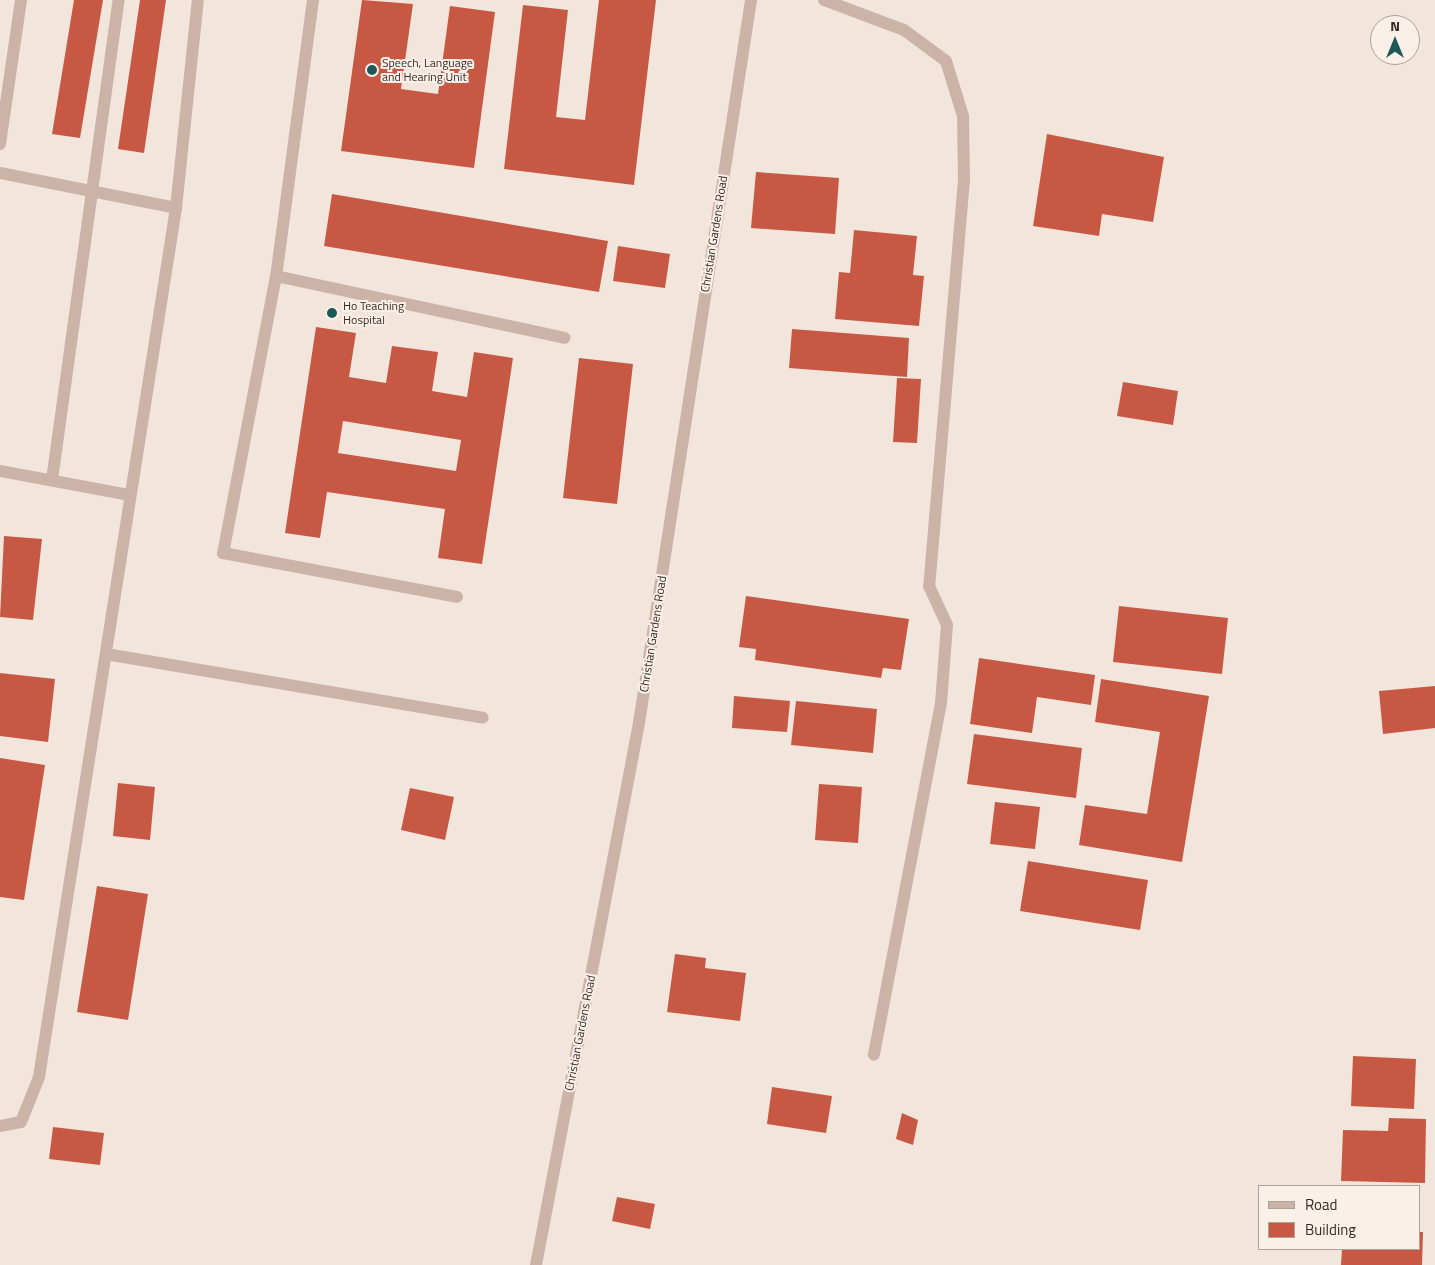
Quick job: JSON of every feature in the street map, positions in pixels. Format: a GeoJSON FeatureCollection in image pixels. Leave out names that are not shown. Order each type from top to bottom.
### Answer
{"type":"FeatureCollection","features":[{"type":"Feature","properties":{"kind":"street"},"geometry":{"type":"LineString","coordinates":[[0,144],[21,0]]}},
{"type":"Feature","properties":{"kind":"street"},"geometry":{"type":"LineString","coordinates":[[52,480],[120,0]]}},
{"type":"Feature","properties":{"kind":"street"},"geometry":{"type":"LineString","coordinates":[[0,1126],[21,1122],[39,1077],[176,208],[198,0]]}},
{"type":"Feature","properties":{"kind":"street"},"geometry":{"type":"LineString","coordinates":[[313,0],[276,276],[223,553],[457,597]]}},
{"type":"Feature","properties":{"kind":"street","name":"Christian Gardens Road"},"geometry":{"type":"LineString","coordinates":[[536,1265],[639,723],[751,0]]}},
{"type":"Feature","properties":{"kind":"street"},"geometry":{"type":"LineString","coordinates":[[824,0],[904,30],[946,61],[963,116],[964,180],[929,586],[947,625],[941,703],[874,1055]]}},
{"type":"Feature","properties":{"kind":"street"},"geometry":{"type":"LineString","coordinates":[[0,173],[93,194],[176,208]]}},
{"type":"Feature","properties":{"kind":"street"},"geometry":{"type":"LineString","coordinates":[[276,276],[564,338]]}},
{"type":"Feature","properties":{"kind":"street"},"geometry":{"type":"LineString","coordinates":[[0,472],[130,495]]}},
{"type":"Feature","properties":{"kind":"street"},"geometry":{"type":"LineString","coordinates":[[106,654],[483,718]]}},
{"type":"Feature","properties":{"kind":"building"},"geometry":{"type":"Polygon","coordinates":[[[74,0],[103,0],[80,138],[52,134],[74,0]]]}},
{"type":"Feature","properties":{"kind":"building"},"geometry":{"type":"Polygon","coordinates":[[[140,0],[166,0],[144,153],[118,149],[140,0]]]}},
{"type":"Feature","properties":{"kind":"building"},"geometry":{"type":"Polygon","coordinates":[[[362,0],[413,4],[401,89],[438,94],[450,6],[495,12],[474,168],[341,151],[362,0]]]}},
{"type":"Feature","properties":{"kind":"building"},"geometry":{"type":"Polygon","coordinates":[[[599,0],[656,0],[634,185],[504,169],[523,5],[568,10],[556,117],[585,120],[599,0]]]}},
{"type":"Feature","properties":{"kind":"building"},"geometry":{"type":"Polygon","coordinates":[[[1047,134],[1164,157],[1153,222],[1102,214],[1099,236],[1033,226],[1047,134]]]}},
{"type":"Feature","properties":{"kind":"building"},"geometry":{"type":"Polygon","coordinates":[[[756,172],[839,178],[835,234],[751,228],[756,172]]]}},
{"type":"Feature","properties":{"kind":"building"},"geometry":{"type":"Polygon","coordinates":[[[332,194],[608,241],[599,292],[324,246],[332,194]]]}},
{"type":"Feature","properties":{"kind":"building"},"geometry":{"type":"Polygon","coordinates":[[[854,230],[917,236],[913,275],[924,276],[919,326],[835,319],[839,272],[850,273],[854,230]]]}},
{"type":"Feature","properties":{"kind":"building"},"geometry":{"type":"Polygon","coordinates":[[[618,246],[670,254],[665,288],[613,281],[618,246]]]}},
{"type":"Feature","properties":{"kind":"building"},"geometry":{"type":"Polygon","coordinates":[[[316,327],[356,333],[349,377],[386,383],[392,346],[438,352],[432,391],[467,397],[474,352],[513,358],[482,564],[438,558],[445,509],[327,492],[320,538],[285,533],[316,327]],[[343,421],[338,453],[456,471],[461,440],[343,421]]]}},
{"type":"Feature","properties":{"kind":"building"},"geometry":{"type":"Polygon","coordinates":[[[792,329],[909,338],[907,377],[789,368],[792,329]]]}},
{"type":"Feature","properties":{"kind":"building"},"geometry":{"type":"Polygon","coordinates":[[[579,358],[633,364],[617,504],[563,498],[579,358]]]}},
{"type":"Feature","properties":{"kind":"building"},"geometry":{"type":"Polygon","coordinates":[[[897,378],[921,379],[917,443],[893,442],[897,378]]]}},
{"type":"Feature","properties":{"kind":"building"},"geometry":{"type":"Polygon","coordinates":[[[1123,382],[1178,391],[1173,425],[1117,416],[1123,382]]]}},
{"type":"Feature","properties":{"kind":"building"},"geometry":{"type":"Polygon","coordinates":[[[4,536],[42,539],[33,620],[0,617],[4,536]]]}},
{"type":"Feature","properties":{"kind":"building"},"geometry":{"type":"Polygon","coordinates":[[[746,596],[909,619],[901,670],[883,668],[881,678],[755,660],[756,649],[739,647],[746,596]]]}},
{"type":"Feature","properties":{"kind":"building"},"geometry":{"type":"Polygon","coordinates":[[[1119,606],[1228,618],[1222,674],[1113,662],[1119,606]]]}},
{"type":"Feature","properties":{"kind":"building"},"geometry":{"type":"Polygon","coordinates":[[[979,658],[1095,675],[1091,705],[1037,697],[1032,733],[970,724],[979,658]]]}},
{"type":"Feature","properties":{"kind":"building"},"geometry":{"type":"Polygon","coordinates":[[[0,673],[55,679],[48,742],[0,736],[0,673]]]}},
{"type":"Feature","properties":{"kind":"building"},"geometry":{"type":"Polygon","coordinates":[[[1101,679],[1209,696],[1182,862],[1079,845],[1085,805],[1147,814],[1160,732],[1095,722],[1101,679]]]}},
{"type":"Feature","properties":{"kind":"building"},"geometry":{"type":"Polygon","coordinates":[[[1435,686],[1435,728],[1383,734],[1379,691],[1435,686]]]}},
{"type":"Feature","properties":{"kind":"building"},"geometry":{"type":"Polygon","coordinates":[[[734,696],[790,701],[787,732],[732,728],[734,696]]]}},
{"type":"Feature","properties":{"kind":"building"},"geometry":{"type":"Polygon","coordinates":[[[796,701],[877,709],[873,753],[791,745],[796,701]]]}},
{"type":"Feature","properties":{"kind":"building"},"geometry":{"type":"Polygon","coordinates":[[[974,734],[1082,748],[1076,798],[967,784],[974,734]]]}},
{"type":"Feature","properties":{"kind":"building"},"geometry":{"type":"Polygon","coordinates":[[[0,758],[45,765],[24,900],[0,897],[0,758]]]}},
{"type":"Feature","properties":{"kind":"building"},"geometry":{"type":"Polygon","coordinates":[[[118,783],[155,787],[150,840],[113,836],[118,783]]]}},
{"type":"Feature","properties":{"kind":"building"},"geometry":{"type":"Polygon","coordinates":[[[819,784],[862,787],[858,843],[815,840],[819,784]]]}},
{"type":"Feature","properties":{"kind":"building"},"geometry":{"type":"Polygon","coordinates":[[[410,788],[454,797],[445,840],[401,830],[410,788]]]}},
{"type":"Feature","properties":{"kind":"building"},"geometry":{"type":"Polygon","coordinates":[[[995,802],[1040,807],[1035,849],[990,844],[995,802]]]}},
{"type":"Feature","properties":{"kind":"building"},"geometry":{"type":"Polygon","coordinates":[[[1028,861],[1148,880],[1140,930],[1020,911],[1028,861]]]}},
{"type":"Feature","properties":{"kind":"building"},"geometry":{"type":"Polygon","coordinates":[[[97,886],[148,894],[128,1020],[77,1012],[97,886]]]}},
{"type":"Feature","properties":{"kind":"building"},"geometry":{"type":"Polygon","coordinates":[[[675,954],[706,958],[705,968],[746,973],[740,1021],[667,1012],[675,954]]]}},
{"type":"Feature","properties":{"kind":"building"},"geometry":{"type":"Polygon","coordinates":[[[1353,1056],[1416,1059],[1414,1109],[1351,1106],[1353,1056]]]}},
{"type":"Feature","properties":{"kind":"building"},"geometry":{"type":"Polygon","coordinates":[[[772,1087],[832,1096],[826,1133],[767,1124],[772,1087]]]}},
{"type":"Feature","properties":{"kind":"building"},"geometry":{"type":"Polygon","coordinates":[[[902,1113],[918,1120],[913,1145],[896,1139],[902,1113]]]}},
{"type":"Feature","properties":{"kind":"building"},"geometry":{"type":"Polygon","coordinates":[[[1389,1118],[1426,1119],[1425,1183],[1341,1181],[1343,1130],[1388,1131],[1389,1118]]]}},
{"type":"Feature","properties":{"kind":"building"},"geometry":{"type":"Polygon","coordinates":[[[53,1127],[104,1133],[100,1165],[49,1159],[53,1127]]]}},
{"type":"Feature","properties":{"kind":"building"},"geometry":{"type":"Polygon","coordinates":[[[617,1197],[655,1204],[650,1229],[612,1221],[617,1197]]]}},
{"type":"Feature","properties":{"kind":"building"},"geometry":{"type":"Polygon","coordinates":[[[1420,1232],[1423,1232],[1422,1265],[1341,1265],[1342,1250],[1420,1250],[1420,1232]]]}},
{"type":"Feature","properties":{"kind":"place","name":"Speech, Language and Hearing Unit"},"geometry":{"type":"Point","coordinates":[372,70]}},
{"type":"Feature","properties":{"kind":"place","name":"Ho Teaching Hospital"},"geometry":{"type":"Point","coordinates":[332,313]}}]}
